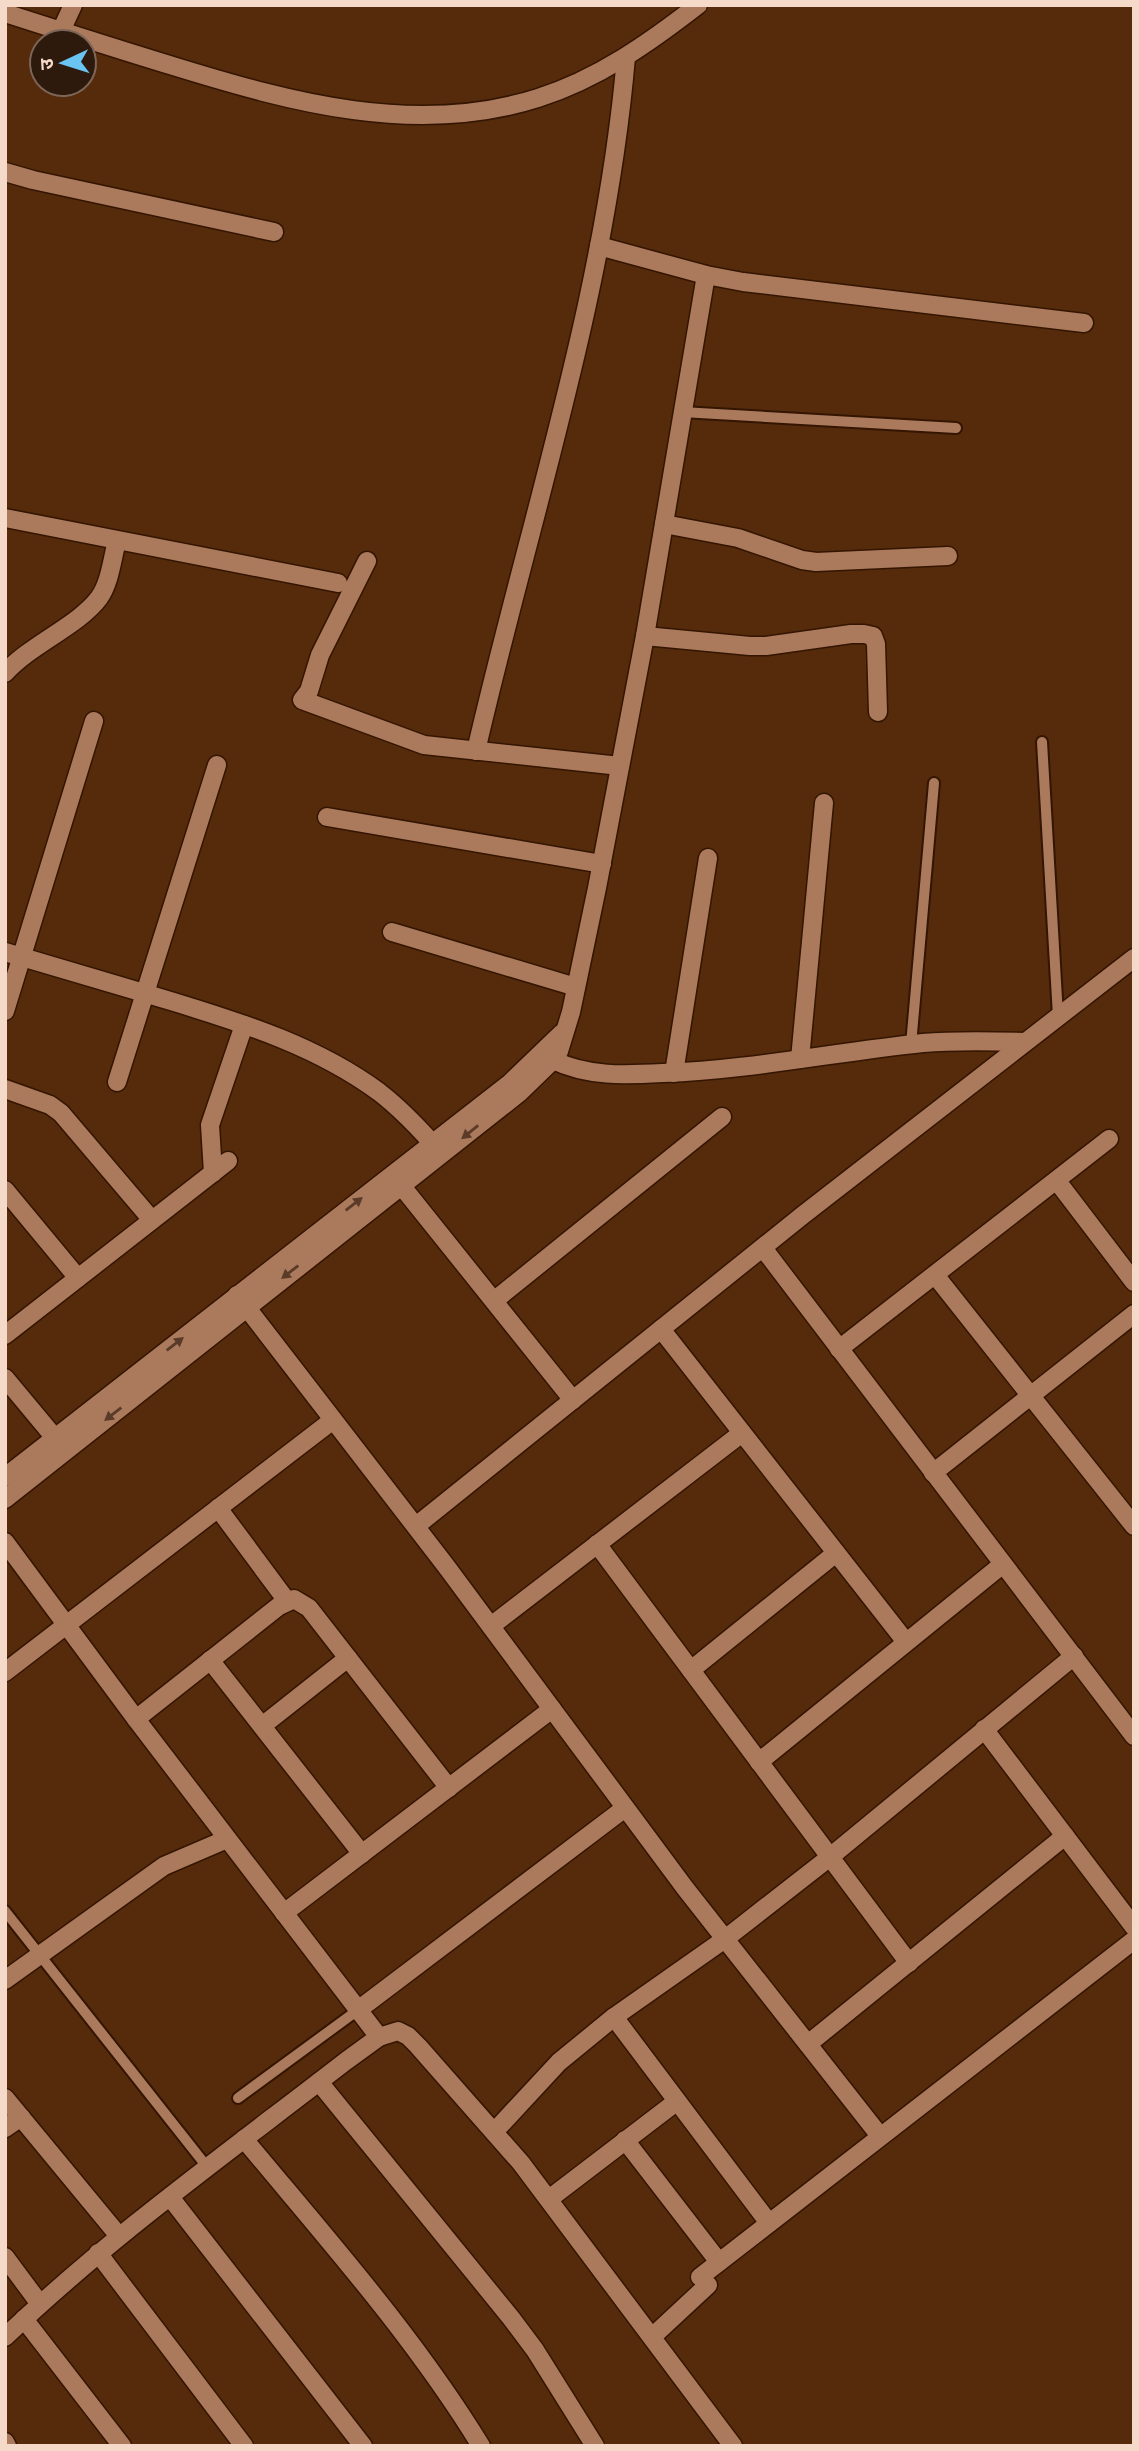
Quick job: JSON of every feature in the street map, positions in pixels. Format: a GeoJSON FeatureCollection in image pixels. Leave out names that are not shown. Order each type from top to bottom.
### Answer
{"type":"FeatureCollection","features":[{"type":"Feature","properties":{"kind":"street"},"geometry":{"type":"LineString","coordinates":[[62,28],[73,5]]}},
{"type":"Feature","properties":{"kind":"street"},"geometry":{"type":"LineString","coordinates":[[98,43],[221,81],[321,107],[367,113],[451,114],[502,107],[556,91],[649,44],[698,5]]}},
{"type":"Feature","properties":{"kind":"street"},"geometry":{"type":"LineString","coordinates":[[5,13],[52,28]]}},
{"type":"Feature","properties":{"kind":"street"},"geometry":{"type":"LineString","coordinates":[[476,751],[500,644],[579,340],[599,246],[618,133],[626,57]]}},
{"type":"Feature","properties":{"kind":"street"},"geometry":{"type":"LineString","coordinates":[[5,172],[274,232]]}},
{"type":"Feature","properties":{"kind":"street"},"geometry":{"type":"LineString","coordinates":[[599,246],[706,275],[772,286],[1084,323]]}},
{"type":"Feature","properties":{"kind":"street"},"geometry":{"type":"LineString","coordinates":[[5,1477],[242,1301],[437,1149],[519,1093],[553,1060],[564,1041],[602,864],[645,636],[706,275]]}},
{"type":"Feature","properties":{"kind":"street"},"geometry":{"type":"LineString","coordinates":[[5,518],[338,583]]}},
{"type":"Feature","properties":{"kind":"street"},"geometry":{"type":"LineString","coordinates":[[664,524],[738,538],[802,561],[948,556]]}},
{"type":"Feature","properties":{"kind":"street"},"geometry":{"type":"LineString","coordinates":[[5,673],[29,650],[99,599],[117,541]]}},
{"type":"Feature","properties":{"kind":"street"},"geometry":{"type":"LineString","coordinates":[[367,561],[320,654],[309,691],[302,700],[424,745],[620,766]]}},
{"type":"Feature","properties":{"kind":"street"},"geometry":{"type":"LineString","coordinates":[[645,636],[750,646],[851,634],[873,636],[877,652],[878,712]]}},
{"type":"Feature","properties":{"kind":"street"},"geometry":{"type":"LineString","coordinates":[[5,1011],[13,955],[94,721]]}},
{"type":"Feature","properties":{"kind":"street"},"geometry":{"type":"LineString","coordinates":[[117,1082],[217,765]]}},
{"type":"Feature","properties":{"kind":"street"},"geometry":{"type":"LineString","coordinates":[[800,1059],[824,803]]}},
{"type":"Feature","properties":{"kind":"street"},"geometry":{"type":"LineString","coordinates":[[327,817],[602,864]]}},
{"type":"Feature","properties":{"kind":"street"},"geometry":{"type":"LineString","coordinates":[[674,1073],[708,858]]}},
{"type":"Feature","properties":{"kind":"street"},"geometry":{"type":"LineString","coordinates":[[391,932],[576,987]]}},
{"type":"Feature","properties":{"kind":"street"},"geometry":{"type":"LineString","coordinates":[[13,955],[145,993],[244,1025],[304,1049],[356,1077],[393,1104],[437,1149]]}},
{"type":"Feature","properties":{"kind":"street"},"geometry":{"type":"LineString","coordinates":[[416,1526],[762,1248],[1134,958]]}},
{"type":"Feature","properties":{"kind":"street"},"geometry":{"type":"LineString","coordinates":[[213,1173],[210,1125],[244,1025]]}},
{"type":"Feature","properties":{"kind":"street"},"geometry":{"type":"LineString","coordinates":[[437,1149],[565,1032]]}},
{"type":"Feature","properties":{"kind":"street"},"geometry":{"type":"LineString","coordinates":[[553,1060],[593,1073],[674,1073],[946,1041],[1024,1042]]}},
{"type":"Feature","properties":{"kind":"street"},"geometry":{"type":"LineString","coordinates":[[5,1089],[50,1105],[61,1113],[152,1220]]}},
{"type":"Feature","properties":{"kind":"street"},"geometry":{"type":"LineString","coordinates":[[495,1300],[722,1117]]}},
{"type":"Feature","properties":{"kind":"street"},"geometry":{"type":"LineString","coordinates":[[839,1349],[1110,1139]]}},
{"type":"Feature","properties":{"kind":"street"},"geometry":{"type":"LineString","coordinates":[[5,1335],[228,1161]]}},
{"type":"Feature","properties":{"kind":"street"},"geometry":{"type":"LineString","coordinates":[[397,1180],[573,1400]]}},
{"type":"Feature","properties":{"kind":"street"},"geometry":{"type":"LineString","coordinates":[[1057,1181],[1134,1282]]}},
{"type":"Feature","properties":{"kind":"street"},"geometry":{"type":"LineString","coordinates":[[5,1190],[78,1278]]}},
{"type":"Feature","properties":{"kind":"street"},"geometry":{"type":"LineString","coordinates":[[762,1248],[1134,1736]]}},
{"type":"Feature","properties":{"kind":"street"},"geometry":{"type":"LineString","coordinates":[[935,1275],[1131,1516]]}},
{"type":"Feature","properties":{"kind":"street"},"geometry":{"type":"LineString","coordinates":[[242,1301],[416,1526],[725,1939],[880,2136]]}},
{"type":"Feature","properties":{"kind":"street"},"geometry":{"type":"LineString","coordinates":[[5,1499],[242,1301]]}},
{"type":"Feature","properties":{"kind":"street"},"geometry":{"type":"LineString","coordinates":[[933,1473],[1134,1314]]}},
{"type":"Feature","properties":{"kind":"street"},"geometry":{"type":"LineString","coordinates":[[661,1329],[906,1642]]}},
{"type":"Feature","properties":{"kind":"street"},"geometry":{"type":"LineString","coordinates":[[5,1378],[55,1438]]}},
{"type":"Feature","properties":{"kind":"street"},"geometry":{"type":"LineString","coordinates":[[5,1672],[333,1420]]}},
{"type":"Feature","properties":{"kind":"street"},"geometry":{"type":"LineString","coordinates":[[491,1626],[742,1433]]}},
{"type":"Feature","properties":{"kind":"street"},"geometry":{"type":"LineString","coordinates":[[218,1508],[287,1601]]}},
{"type":"Feature","properties":{"kind":"street"},"geometry":{"type":"LineString","coordinates":[[5,1542],[379,2038]]}},
{"type":"Feature","properties":{"kind":"street"},"geometry":{"type":"LineString","coordinates":[[597,1544],[909,1963]]}},
{"type":"Feature","properties":{"kind":"street"},"geometry":{"type":"LineString","coordinates":[[691,1670],[836,1553]]}},
{"type":"Feature","properties":{"kind":"street"},"geometry":{"type":"LineString","coordinates":[[759,1762],[1003,1564]]}},
{"type":"Feature","properties":{"kind":"street"},"geometry":{"type":"LineString","coordinates":[[136,1719],[287,1601],[294,1599],[309,1608],[449,1788]]}},
{"type":"Feature","properties":{"kind":"street"},"geometry":{"type":"LineString","coordinates":[[494,2132],[559,2063],[614,2017],[725,1939],[830,1857],[1074,1656]]}},
{"type":"Feature","properties":{"kind":"street"},"geometry":{"type":"LineString","coordinates":[[262,1726],[348,1658]]}},
{"type":"Feature","properties":{"kind":"street"},"geometry":{"type":"LineString","coordinates":[[211,1660],[362,1854]]}},
{"type":"Feature","properties":{"kind":"street"},"geometry":{"type":"LineString","coordinates":[[284,1913],[552,1709]]}},
{"type":"Feature","properties":{"kind":"street"},"geometry":{"type":"LineString","coordinates":[[984,1729],[1134,1927]]}},
{"type":"Feature","properties":{"kind":"street"},"geometry":{"type":"LineString","coordinates":[[358,2010],[625,1808]]}},
{"type":"Feature","properties":{"kind":"street"},"geometry":{"type":"LineString","coordinates":[[808,2044],[1065,1836]]}},
{"type":"Feature","properties":{"kind":"street"},"geometry":{"type":"LineString","coordinates":[[5,1980],[164,1866],[227,1839]]}},
{"type":"Feature","properties":{"kind":"street"},"geometry":{"type":"LineString","coordinates":[[652,2337],[719,2262],[1134,1940]]}},
{"type":"Feature","properties":{"kind":"street"},"geometry":{"type":"LineString","coordinates":[[614,2017],[769,2223]]}},
{"type":"Feature","properties":{"kind":"street"},"geometry":{"type":"LineString","coordinates":[[5,2337],[119,2235],[379,2038],[398,2031],[408,2036],[494,2132],[548,2199],[733,2446]]}},
{"type":"Feature","properties":{"kind":"street"},"geometry":{"type":"LineString","coordinates":[[319,2082],[511,2318],[535,2350],[595,2446]]}},
{"type":"Feature","properties":{"kind":"street"},"geometry":{"type":"LineString","coordinates":[[5,2098],[119,2235]]}},
{"type":"Feature","properties":{"kind":"street"},"geometry":{"type":"LineString","coordinates":[[548,2199],[676,2102]]}},
{"type":"Feature","properties":{"kind":"street"},"geometry":{"type":"LineString","coordinates":[[5,2128],[21,2117]]}},
{"type":"Feature","properties":{"kind":"street"},"geometry":{"type":"LineString","coordinates":[[244,2139],[399,2326],[481,2446]]}},
{"type":"Feature","properties":{"kind":"street"},"geometry":{"type":"LineString","coordinates":[[625,2140],[719,2262]]}},
{"type":"Feature","properties":{"kind":"street"},"geometry":{"type":"LineString","coordinates":[[170,2197],[363,2446]]}},
{"type":"Feature","properties":{"kind":"street"},"geometry":{"type":"LineString","coordinates":[[98,2253],[244,2446]]}},
{"type":"Feature","properties":{"kind":"street"},"geometry":{"type":"LineString","coordinates":[[5,2257],[40,2304]]}},
{"type":"Feature","properties":{"kind":"street"},"geometry":{"type":"LineString","coordinates":[[24,2319],[122,2446]]}},
{"type":"Feature","properties":{"kind":"lane"},"geometry":{"type":"LineString","coordinates":[[682,412],[956,428]]}},
{"type":"Feature","properties":{"kind":"lane"},"geometry":{"type":"LineString","coordinates":[[1042,742],[1058,1016]]}},
{"type":"Feature","properties":{"kind":"lane"},"geometry":{"type":"LineString","coordinates":[[911,1045],[934,783]]}},
{"type":"Feature","properties":{"kind":"lane"},"geometry":{"type":"LineString","coordinates":[[5,1911],[208,2168]]}},
{"type":"Feature","properties":{"kind":"lane"},"geometry":{"type":"LineString","coordinates":[[237,2098],[358,2010]]}}]}
